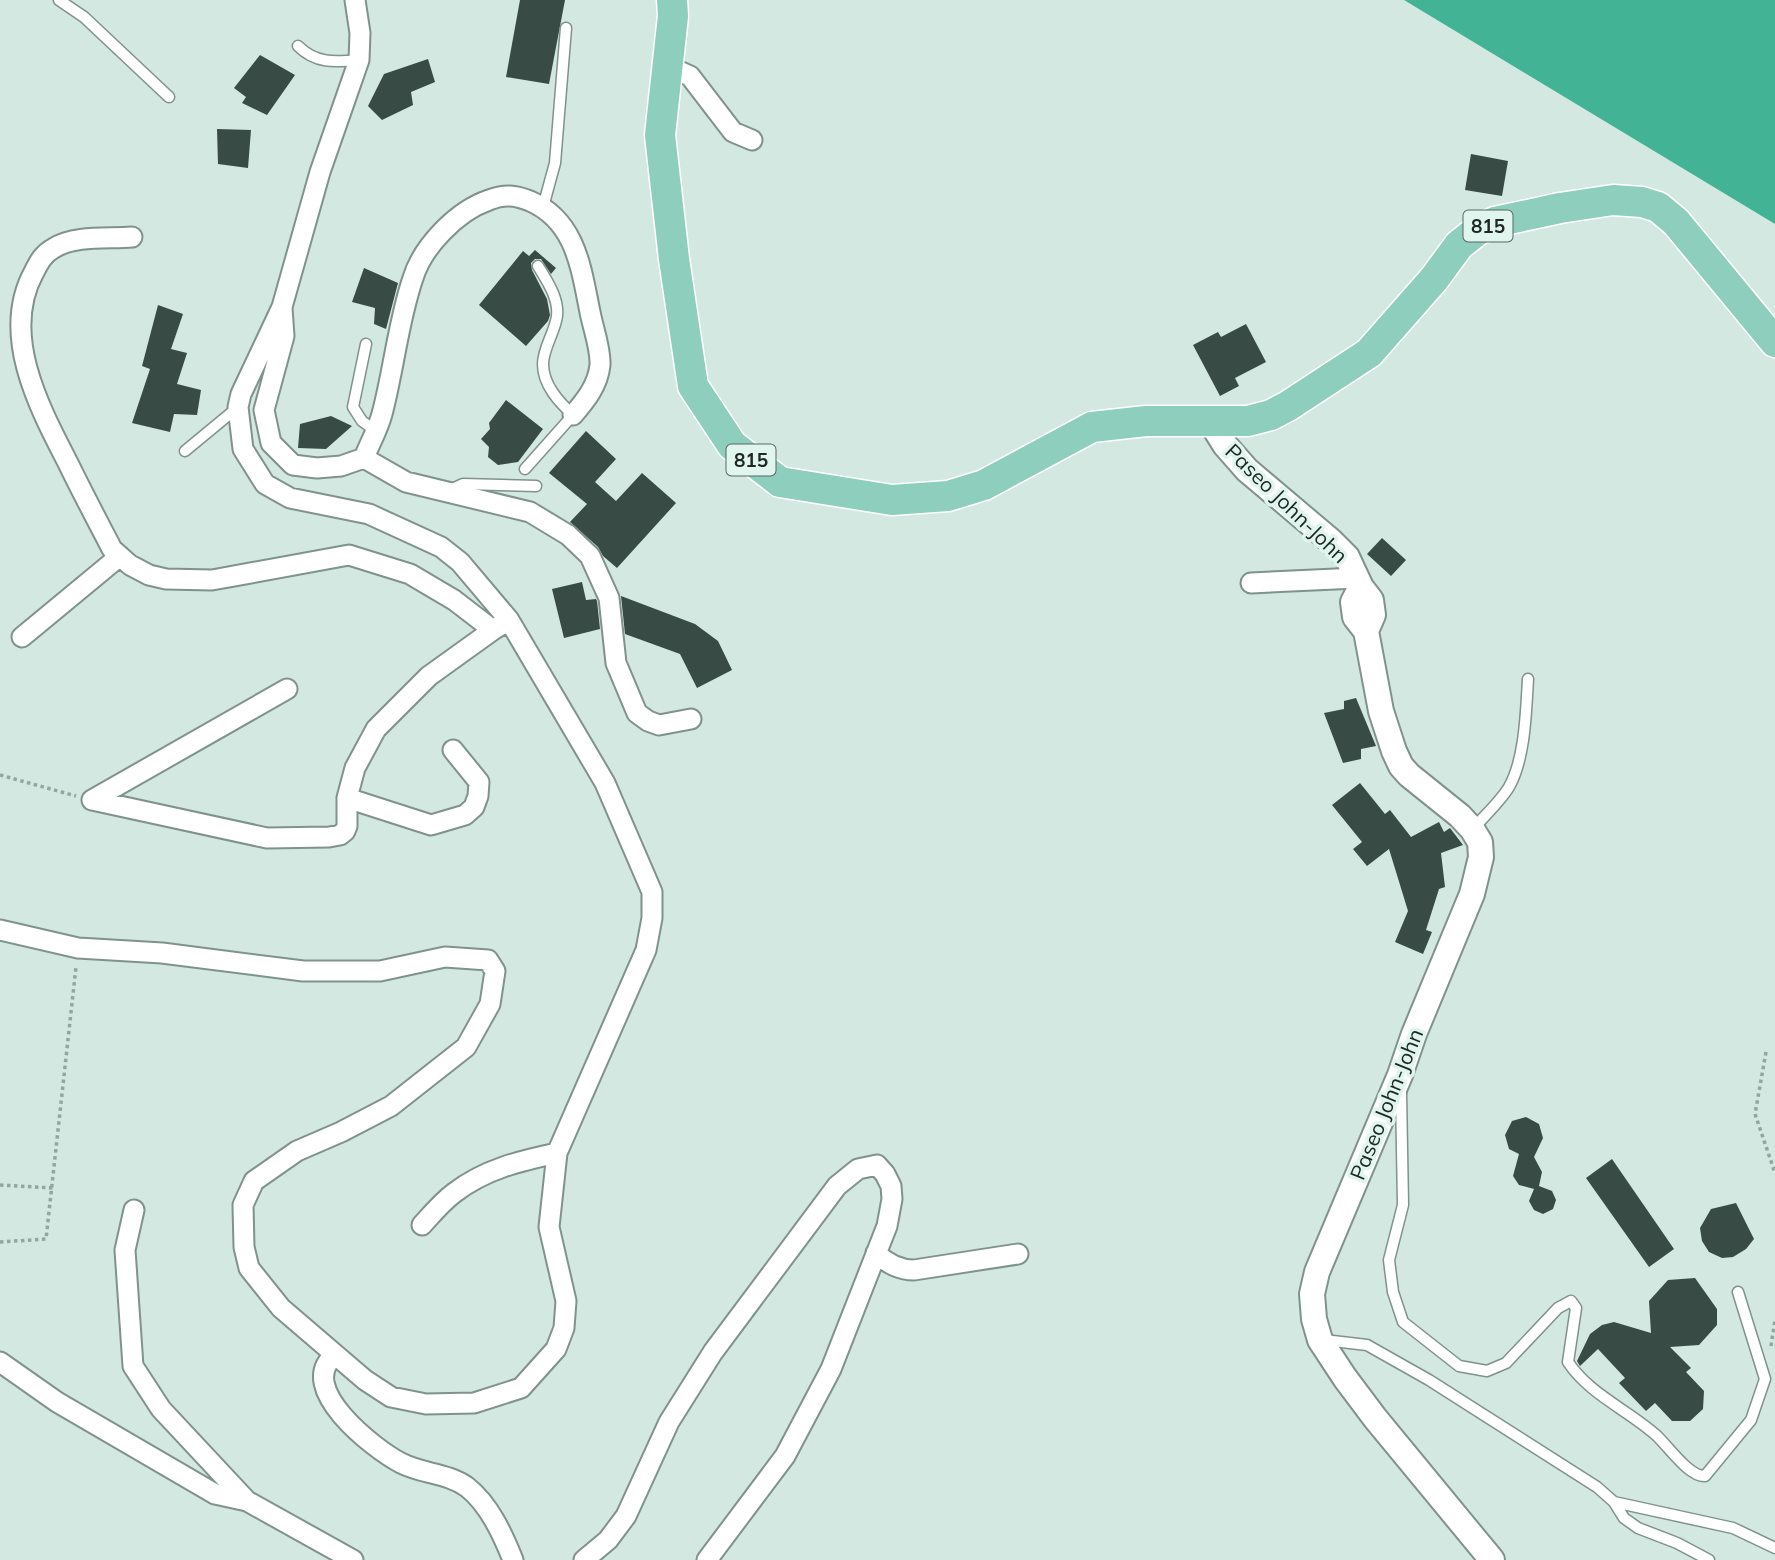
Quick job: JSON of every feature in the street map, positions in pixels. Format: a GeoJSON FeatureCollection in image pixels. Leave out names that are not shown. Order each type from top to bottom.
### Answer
{"type":"FeatureCollection","features":[{"type":"Feature","properties":{"kind":"main road","name":"815"},"geometry":{"type":"LineString","coordinates":[[672,0],[673,16],[660,135],[674,259],[693,386],[732,445],[780,482],[892,500],[948,496],[984,485],[1092,427],[1146,421],[1248,421],[1271,415],[1368,353],[1434,279],[1459,245],[1478,230],[1508,218],[1613,200],[1642,202],[1658,207],[1676,222],[1775,342]]}},
{"type":"Feature","properties":{"kind":"street"},"geometry":{"type":"LineString","coordinates":[[0,930],[78,948],[162,953],[303,971],[380,971],[445,957],[488,960],[495,971],[490,1004],[466,1046],[391,1106],[297,1151],[254,1181],[243,1205],[244,1247],[249,1268],[281,1308],[365,1380],[391,1397],[426,1404],[474,1403],[521,1388],[556,1349],[564,1328],[566,1301],[549,1227],[557,1153],[646,950],[652,918],[652,892],[605,783],[460,562],[441,547],[369,514],[289,498],[265,484],[243,449],[237,407],[282,307],[320,172],[359,60],[360,33],[355,0]]}},
{"type":"Feature","properties":{"kind":"street"},"geometry":{"type":"LineString","coordinates":[[666,73],[681,72],[690,76],[733,132],[752,140]]}},
{"type":"Feature","properties":{"kind":"street"},"geometry":{"type":"LineString","coordinates":[[282,307],[284,336],[264,411],[271,443],[293,465],[317,468],[341,466],[364,458],[382,415],[413,276],[447,227],[484,201],[498,196],[516,195],[543,207],[561,223],[578,258],[600,362],[596,383],[587,400],[573,415]]}},
{"type":"Feature","properties":{"kind":"street"},"geometry":{"type":"LineString","coordinates":[[132,237],[69,242],[54,247],[43,256],[24,288],[20,319],[23,348],[36,401],[111,549],[130,565],[149,575],[166,579],[212,580],[349,555],[410,574],[501,625]]}},
{"type":"Feature","properties":{"kind":"street","name":"Paseo John-John"},"geometry":{"type":"LineString","coordinates":[[1210,421],[1225,445],[1247,470],[1347,557],[1359,582],[1353,602],[1355,617],[1366,631],[1381,711],[1401,766],[1422,787],[1460,816],[1480,842],[1478,875],[1400,1075],[1317,1272],[1312,1294],[1314,1319],[1320,1340],[1345,1378],[1492,1560]]}},
{"type":"Feature","properties":{"kind":"street"},"geometry":{"type":"LineString","coordinates":[[364,458],[406,482],[530,512],[568,535],[590,556],[609,598],[616,663],[633,707],[642,718],[655,724],[691,719]]}},
{"type":"Feature","properties":{"kind":"street"},"geometry":{"type":"LineString","coordinates":[[22,637],[120,556]]}},
{"type":"Feature","properties":{"kind":"street"},"geometry":{"type":"LineString","coordinates":[[1251,583],[1359,582]]}},
{"type":"Feature","properties":{"kind":"street"},"geometry":{"type":"LineString","coordinates":[[92,800],[267,838],[329,838],[340,835],[347,826],[348,798],[355,768],[376,729],[429,676],[501,625]]}},
{"type":"Feature","properties":{"kind":"street"},"geometry":{"type":"LineString","coordinates":[[92,800],[287,689]]}},
{"type":"Feature","properties":{"kind":"street"},"geometry":{"type":"LineString","coordinates":[[348,798],[431,825],[465,815],[474,807],[479,782],[453,750]]}},
{"type":"Feature","properties":{"kind":"street"},"geometry":{"type":"LineString","coordinates":[[422,1225],[453,1194],[473,1180],[505,1165],[557,1153]]}},
{"type":"Feature","properties":{"kind":"street"},"geometry":{"type":"LineString","coordinates":[[584,1560],[608,1540],[626,1516],[669,1422],[713,1352],[837,1186],[859,1169],[877,1165],[886,1174],[891,1185],[892,1199],[887,1226],[831,1369],[785,1456],[707,1560]]}},
{"type":"Feature","properties":{"kind":"street"},"geometry":{"type":"LineString","coordinates":[[134,1210],[125,1250],[133,1366],[161,1409],[247,1501]]}},
{"type":"Feature","properties":{"kind":"street"},"geometry":{"type":"LineString","coordinates":[[876,1253],[904,1270],[1018,1254]]}},
{"type":"Feature","properties":{"kind":"street"},"geometry":{"type":"LineString","coordinates":[[335,1355],[326,1362],[323,1373],[327,1391],[344,1420],[402,1464],[448,1477],[465,1485],[484,1505],[513,1560]]}},
{"type":"Feature","properties":{"kind":"street"},"geometry":{"type":"LineString","coordinates":[[0,1362],[57,1402],[215,1494],[247,1501],[352,1560]]}},
{"type":"Feature","properties":{"kind":"lane"},"geometry":{"type":"LineString","coordinates":[[59,0],[84,17],[169,97]]}},
{"type":"Feature","properties":{"kind":"lane"},"geometry":{"type":"LineString","coordinates":[[543,207],[555,163],[566,28]]}},
{"type":"Feature","properties":{"kind":"lane"},"geometry":{"type":"LineString","coordinates":[[299,46],[314,59],[334,62],[359,60]]}},
{"type":"Feature","properties":{"kind":"lane"},"geometry":{"type":"LineString","coordinates":[[525,469],[573,415],[548,385],[543,363],[557,315],[554,293],[538,266]]}},
{"type":"Feature","properties":{"kind":"lane"},"geometry":{"type":"LineString","coordinates":[[366,344],[353,407],[362,421],[376,431]]}},
{"type":"Feature","properties":{"kind":"lane"},"geometry":{"type":"LineString","coordinates":[[185,451],[237,407]]}},
{"type":"Feature","properties":{"kind":"lane"},"geometry":{"type":"LineString","coordinates":[[446,492],[463,484],[536,486]]}},
{"type":"Feature","properties":{"kind":"lane"},"geometry":{"type":"LineString","coordinates":[[1472,829],[1509,787],[1526,720],[1528,680]]}},
{"type":"Feature","properties":{"kind":"lane"},"geometry":{"type":"LineString","coordinates":[[1400,1075],[1403,1205],[1389,1260],[1392,1292],[1403,1322],[1459,1366],[1487,1371],[1506,1363],[1558,1308],[1571,1301],[1576,1308],[1568,1362],[1578,1377],[1656,1435],[1695,1474],[1705,1476],[1751,1420],[1765,1379],[1738,1292]]}},
{"type":"Feature","properties":{"kind":"lane"},"geometry":{"type":"LineString","coordinates":[[1320,1340],[1367,1345],[1429,1380],[1567,1466],[1614,1502],[1624,1518],[1638,1528],[1709,1560]]}},
{"type":"Feature","properties":{"kind":"lane"},"geometry":{"type":"LineString","coordinates":[[1614,1502],[1733,1528],[1775,1548]]}},
{"type":"Feature","properties":{"kind":"path"},"geometry":{"type":"LineString","coordinates":[[0,775],[92,800]]}},
{"type":"Feature","properties":{"kind":"path"},"geometry":{"type":"LineString","coordinates":[[0,1242],[46,1239],[78,948]]}},
{"type":"Feature","properties":{"kind":"path"},"geometry":{"type":"LineString","coordinates":[[1766,1052],[1755,1114],[1775,1173]]}},
{"type":"Feature","properties":{"kind":"path"},"geometry":{"type":"LineString","coordinates":[[0,1185],[53,1188]]}},
{"type":"Feature","properties":{"kind":"green space"},"geometry":{"type":"Polygon","coordinates":[[[1404,0],[1775,0],[1775,224],[1404,0]]]}},
{"type":"Feature","properties":{"kind":"building"},"geometry":{"type":"Polygon","coordinates":[[[520,0],[565,0],[549,84],[506,77],[520,0]]]}},
{"type":"Feature","properties":{"kind":"building"},"geometry":{"type":"Polygon","coordinates":[[[260,55],[295,75],[267,115],[242,103],[246,97],[234,88],[260,55]]]}},
{"type":"Feature","properties":{"kind":"building"},"geometry":{"type":"Polygon","coordinates":[[[428,59],[435,82],[411,92],[413,105],[382,120],[368,106],[384,74],[428,59]]]}},
{"type":"Feature","properties":{"kind":"building"},"geometry":{"type":"Polygon","coordinates":[[[217,129],[251,130],[248,168],[218,164],[217,129]]]}},
{"type":"Feature","properties":{"kind":"building"},"geometry":{"type":"Polygon","coordinates":[[[1471,154],[1508,161],[1502,196],[1465,190],[1471,154]]]}},
{"type":"Feature","properties":{"kind":"building"},"geometry":{"type":"Polygon","coordinates":[[[535,250],[556,268],[551,274],[541,259],[535,259],[531,263],[547,299],[550,315],[526,346],[479,305],[523,251],[529,256],[535,250]]]}},
{"type":"Feature","properties":{"kind":"building"},"geometry":{"type":"Polygon","coordinates":[[[364,268],[398,283],[386,329],[374,324],[375,308],[352,302],[364,268]]]}},
{"type":"Feature","properties":{"kind":"building"},"geometry":{"type":"Polygon","coordinates":[[[158,305],[183,314],[171,349],[187,353],[177,384],[201,390],[197,415],[174,414],[170,432],[132,423],[150,369],[142,366],[158,305]]]}},
{"type":"Feature","properties":{"kind":"building"},"geometry":{"type":"Polygon","coordinates":[[[1246,324],[1266,362],[1235,378],[1239,386],[1220,396],[1193,345],[1218,332],[1221,337],[1246,324]]]}},
{"type":"Feature","properties":{"kind":"building"},"geometry":{"type":"Polygon","coordinates":[[[506,400],[543,429],[518,462],[498,465],[488,457],[489,447],[481,439],[490,429],[489,423],[506,400]]]}},
{"type":"Feature","properties":{"kind":"building"},"geometry":{"type":"Polygon","coordinates":[[[331,416],[352,426],[326,449],[298,448],[300,424],[331,416]]]}},
{"type":"Feature","properties":{"kind":"building"},"geometry":{"type":"Polygon","coordinates":[[[586,431],[616,459],[595,482],[616,501],[642,473],[676,503],[617,568],[570,522],[587,504],[549,473],[586,431]]]}},
{"type":"Feature","properties":{"kind":"building"},"geometry":{"type":"Polygon","coordinates":[[[1382,538],[1406,560],[1391,576],[1367,554],[1382,538]]]}},
{"type":"Feature","properties":{"kind":"building"},"geometry":{"type":"Polygon","coordinates":[[[582,582],[586,600],[597,601],[600,629],[564,638],[552,589],[582,582]]]}},
{"type":"Feature","properties":{"kind":"building"},"geometry":{"type":"Polygon","coordinates":[[[621,596],[695,624],[718,641],[732,670],[697,688],[680,654],[625,634],[621,596]]]}},
{"type":"Feature","properties":{"kind":"building"},"geometry":{"type":"Polygon","coordinates":[[[1356,698],[1376,746],[1361,749],[1361,759],[1343,763],[1324,713],[1344,709],[1344,701],[1356,698]]]}},
{"type":"Feature","properties":{"kind":"building"},"geometry":{"type":"Polygon","coordinates":[[[1360,783],[1385,814],[1390,810],[1411,837],[1439,822],[1444,832],[1450,828],[1463,845],[1441,853],[1445,887],[1439,889],[1426,930],[1432,932],[1423,954],[1395,942],[1408,911],[1389,849],[1367,866],[1353,849],[1362,842],[1332,805],[1360,783]]]}},
{"type":"Feature","properties":{"kind":"building"},"geometry":{"type":"Polygon","coordinates":[[[1526,1117],[1539,1124],[1543,1138],[1534,1157],[1542,1172],[1539,1186],[1552,1191],[1556,1200],[1553,1209],[1543,1214],[1534,1210],[1529,1201],[1534,1189],[1519,1185],[1513,1176],[1519,1154],[1509,1149],[1505,1135],[1512,1121],[1526,1117]]]}},
{"type":"Feature","properties":{"kind":"building"},"geometry":{"type":"Polygon","coordinates":[[[1612,1159],[1674,1249],[1649,1267],[1586,1178],[1612,1159]]]}},
{"type":"Feature","properties":{"kind":"building"},"geometry":{"type":"Polygon","coordinates":[[[1736,1203],[1754,1239],[1746,1249],[1733,1257],[1722,1258],[1709,1252],[1702,1241],[1700,1228],[1711,1209],[1736,1203]]]}},
{"type":"Feature","properties":{"kind":"building"},"geometry":{"type":"Polygon","coordinates":[[[1695,1278],[1717,1309],[1717,1325],[1699,1345],[1670,1347],[1691,1368],[1686,1372],[1704,1391],[1703,1409],[1690,1421],[1672,1421],[1655,1403],[1646,1411],[1619,1383],[1625,1378],[1598,1349],[1580,1366],[1577,1361],[1590,1334],[1602,1325],[1614,1322],[1651,1333],[1649,1301],[1668,1280],[1695,1278]]]}}]}
